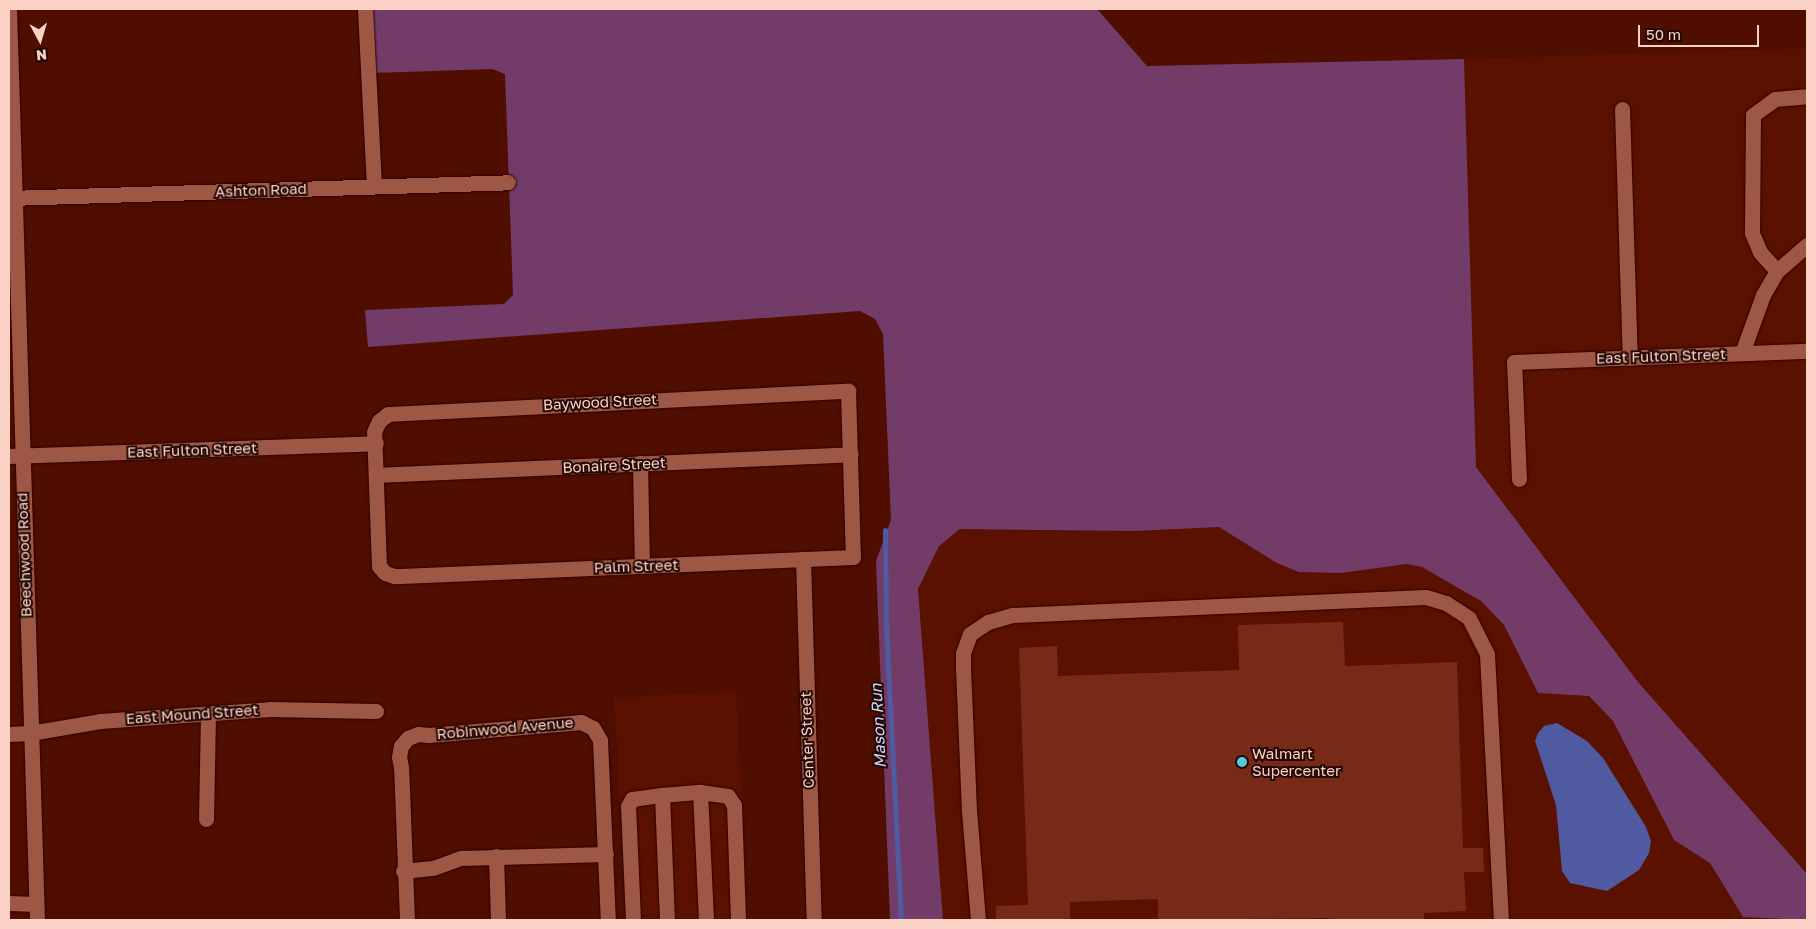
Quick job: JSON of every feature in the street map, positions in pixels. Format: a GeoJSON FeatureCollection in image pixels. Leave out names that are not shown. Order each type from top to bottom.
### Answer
{"type":"FeatureCollection","features":[{"type":"Feature","properties":{"kind":"street","name":"Beechwood Road"},"geometry":{"type":"LineString","coordinates":[[9,9],[15,456],[30,733],[37,920]]}},
{"type":"Feature","properties":{"kind":"street"},"geometry":{"type":"LineString","coordinates":[[365,9],[374,185]]}},
{"type":"Feature","properties":{"kind":"street"},"geometry":{"type":"LineString","coordinates":[[1777,271],[1760,252],[1752,233],[1753,114],[1775,99],[1807,96]]}},
{"type":"Feature","properties":{"kind":"street"},"geometry":{"type":"LineString","coordinates":[[1622,109],[1630,358]]}},
{"type":"Feature","properties":{"kind":"street","name":"Ashton Road"},"geometry":{"type":"LineString","coordinates":[[12,198],[508,182]]}},
{"type":"Feature","properties":{"kind":"street"},"geometry":{"type":"LineString","coordinates":[[1742,353],[1763,295],[1777,271],[1807,245]]}},
{"type":"Feature","properties":{"kind":"street","name":"East Fulton Street"},"geometry":{"type":"LineString","coordinates":[[1519,479],[1514,362],[1807,351]]}},
{"type":"Feature","properties":{"kind":"street","name":"Baywood Street"},"geometry":{"type":"LineString","coordinates":[[376,444],[374,432],[379,421],[388,414],[399,411],[848,391]]}},
{"type":"Feature","properties":{"kind":"street","name":"Palm Street"},"geometry":{"type":"LineString","coordinates":[[376,444],[379,566],[385,573],[394,576],[853,557],[848,391]]}},
{"type":"Feature","properties":{"kind":"street","name":"East Fulton Street"},"geometry":{"type":"LineString","coordinates":[[15,456],[376,444]]}},
{"type":"Feature","properties":{"kind":"street","name":"Bonaire Street"},"geometry":{"type":"LineString","coordinates":[[376,475],[851,454]]}},
{"type":"Feature","properties":{"kind":"street"},"geometry":{"type":"LineString","coordinates":[[640,464],[642,566]]}},
{"type":"Feature","properties":{"kind":"street","name":"Center Street"},"geometry":{"type":"LineString","coordinates":[[803,559],[814,920]]}},
{"type":"Feature","properties":{"kind":"street"},"geometry":{"type":"LineString","coordinates":[[978,920],[969,811],[963,670],[963,653],[970,634],[988,622],[1013,615],[1426,597],[1446,603],[1469,618],[1487,654],[1501,920]]}},
{"type":"Feature","properties":{"kind":"street","name":"East Mound Street"},"geometry":{"type":"LineString","coordinates":[[9,734],[30,733],[100,721],[208,713],[299,709],[376,711]]}},
{"type":"Feature","properties":{"kind":"street"},"geometry":{"type":"LineString","coordinates":[[206,819],[208,713]]}},
{"type":"Feature","properties":{"kind":"street","name":"Robinwood Avenue"},"geometry":{"type":"LineString","coordinates":[[407,920],[403,871],[401,767],[398,757],[401,746],[408,738],[418,734],[429,735],[581,722],[593,728],[600,740],[608,920]]}},
{"type":"Feature","properties":{"kind":"street"},"geometry":{"type":"LineString","coordinates":[[700,792],[706,920]]}},
{"type":"Feature","properties":{"kind":"street"},"geometry":{"type":"LineString","coordinates":[[633,920],[628,806],[632,799],[700,792],[728,796],[734,805],[738,920]]}},
{"type":"Feature","properties":{"kind":"street"},"geometry":{"type":"LineString","coordinates":[[662,795],[667,920]]}},
{"type":"Feature","properties":{"kind":"street"},"geometry":{"type":"LineString","coordinates":[[403,871],[433,868],[461,858],[606,854]]}},
{"type":"Feature","properties":{"kind":"street"},"geometry":{"type":"LineString","coordinates":[[496,856],[498,920]]}},
{"type":"Feature","properties":{"kind":"street"},"geometry":{"type":"LineString","coordinates":[[9,903],[36,904]]}},
{"type":"Feature","properties":{"kind":"shaded area"},"geometry":{"type":"Polygon","coordinates":[[[370,9],[1097,9],[1147,66],[1464,59],[1476,467],[1638,682],[1807,874],[1807,920],[1743,917],[1710,863],[1674,840],[1613,721],[1589,696],[1538,693],[1504,625],[1481,601],[1422,567],[1407,564],[1341,573],[1299,572],[1277,563],[1219,527],[1135,531],[960,529],[939,546],[918,589],[943,920],[890,920],[876,561],[891,520],[883,334],[875,319],[860,311],[368,347],[365,310],[504,304],[513,295],[505,74],[492,69],[373,73],[370,9]]]}},
{"type":"Feature","properties":{"kind":"shaded area"},"geometry":{"type":"Polygon","coordinates":[[[1807,48],[1807,874],[1638,682],[1476,467],[1464,59],[1807,48]]]}},
{"type":"Feature","properties":{"kind":"shaded area"},"geometry":{"type":"Polygon","coordinates":[[[1219,527],[1277,563],[1341,573],[1407,564],[1422,567],[1481,601],[1504,625],[1538,693],[1589,696],[1613,721],[1674,840],[1710,863],[1743,917],[1773,918],[1775,920],[943,920],[918,589],[939,546],[960,529],[1135,531],[1219,527]]]}},
{"type":"Feature","properties":{"kind":"shaded area"},"geometry":{"type":"Polygon","coordinates":[[[736,691],[748,920],[626,920],[614,697],[736,691]]]}},
{"type":"Feature","properties":{"kind":"water"},"geometry":{"type":"Polygon","coordinates":[[[1557,723],[1587,741],[1603,758],[1646,827],[1651,841],[1649,853],[1639,870],[1607,891],[1570,883],[1562,871],[1556,805],[1535,741],[1538,733],[1544,726],[1557,723]]]}},
{"type":"Feature","properties":{"kind":"building","name":"Walmart Supercenter"},"geometry":{"type":"Polygon","coordinates":[[[1343,622],[1345,666],[1457,662],[1463,848],[1483,848],[1484,872],[1464,872],[1466,911],[1424,913],[1424,920],[1329,920],[1329,918],[1158,920],[1158,899],[1070,902],[1070,920],[996,920],[996,906],[1028,905],[1019,648],[1057,646],[1058,676],[1239,670],[1238,625],[1343,622]]]}},
{"type":"Feature","properties":{"kind":"waterway","name":"Mason Run"},"geometry":{"type":"LineString","coordinates":[[885,530],[886,625],[901,920]]}},
{"type":"Feature","properties":{"kind":"place","name":"Walmart Supercenter"},"geometry":{"type":"Point","coordinates":[1242,762]}}]}
